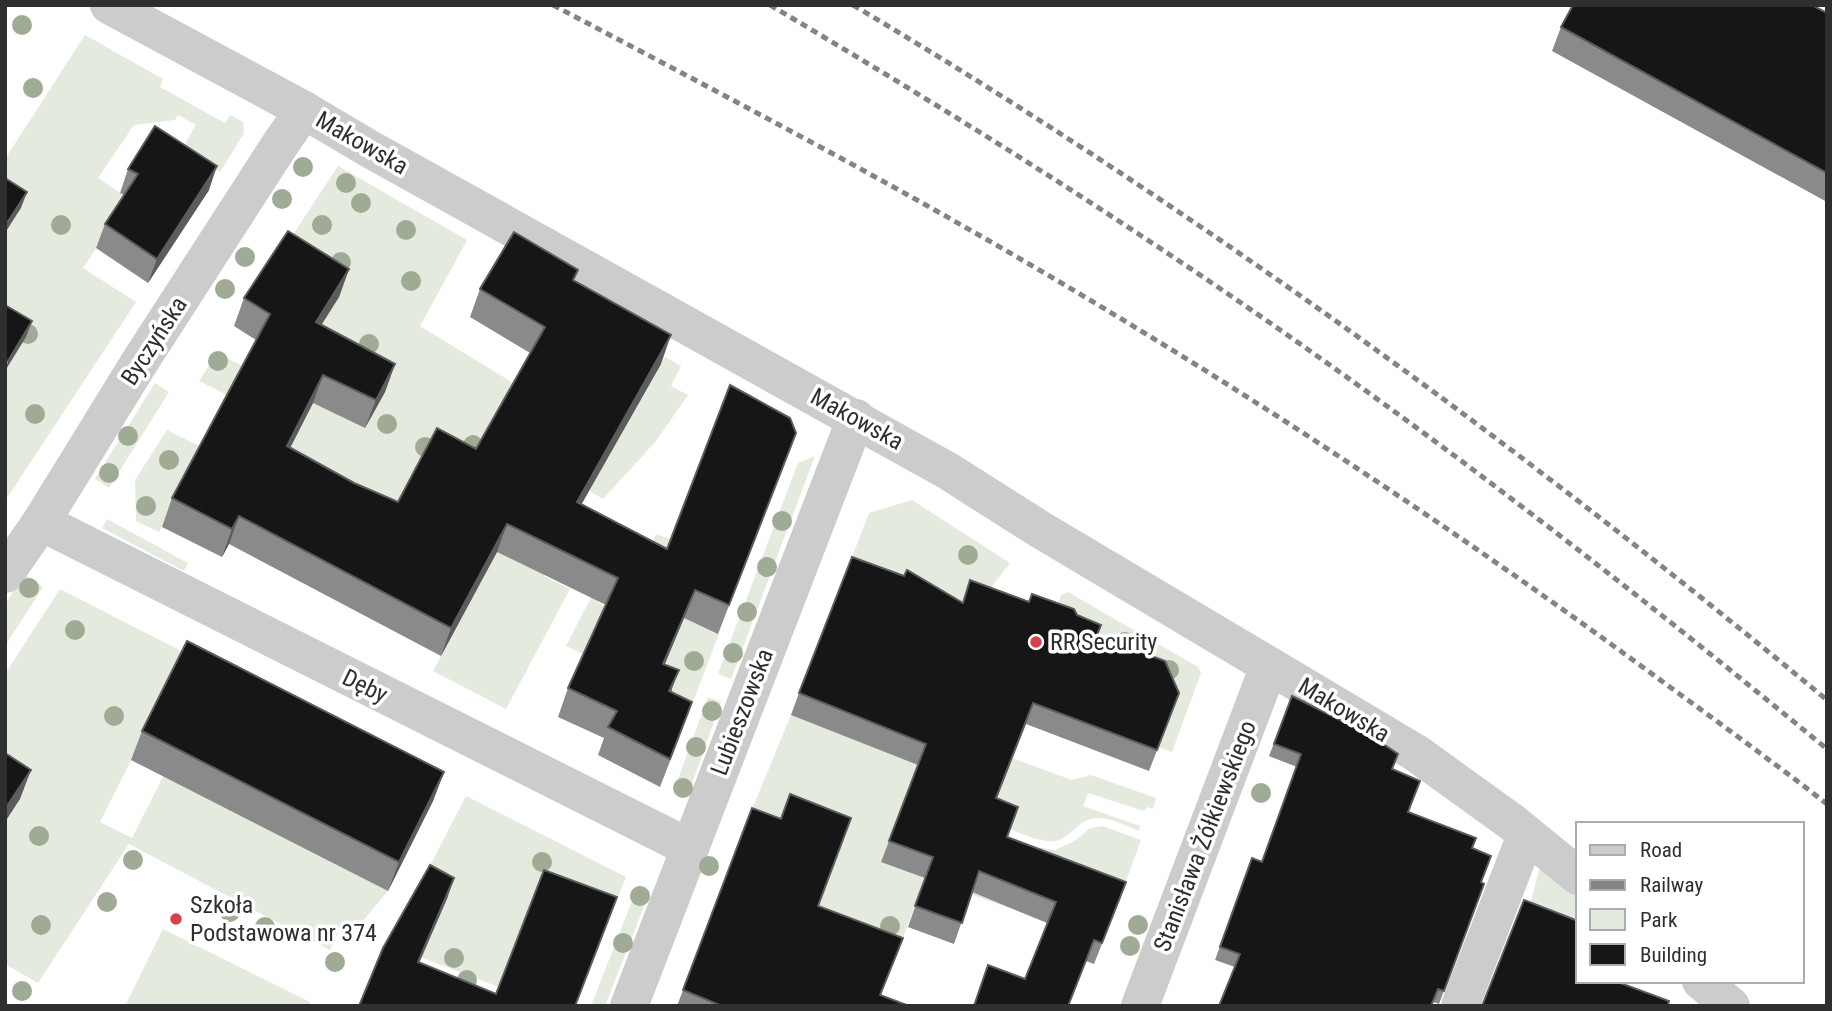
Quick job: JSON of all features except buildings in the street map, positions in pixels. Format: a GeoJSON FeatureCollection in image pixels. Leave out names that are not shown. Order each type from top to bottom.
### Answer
{"type":"FeatureCollection","features":[{"type":"Feature","properties":{"kind":"street","name":"Makowska"},"geometry":{"type":"LineString","coordinates":[[109,5],[304,110],[948,471],[1041,530],[1416,753],[1576,874]]}},
{"type":"Feature","properties":{"kind":"street","name":"Byczyńska"},"geometry":{"type":"LineString","coordinates":[[5,574],[304,110]]}},
{"type":"Feature","properties":{"kind":"street","name":"Lubieszowska"},"geometry":{"type":"LineString","coordinates":[[629,1006],[856,418]]}},
{"type":"Feature","properties":{"kind":"street","name":"Dęby"},"geometry":{"type":"LineString","coordinates":[[41,522],[690,848]]}},
{"type":"Feature","properties":{"kind":"street","name":"Stanisława Żółkiewskiego"},"geometry":{"type":"LineString","coordinates":[[1140,1006],[1269,666]]}},
{"type":"Feature","properties":{"kind":"street"},"geometry":{"type":"LineString","coordinates":[[1460,1006],[1526,835]]}},
{"type":"Feature","properties":{"kind":"street"},"geometry":{"type":"LineString","coordinates":[[1703,983],[1731,1006]]}},
{"type":"Feature","properties":{"kind":"green space"},"geometry":{"type":"Polygon","coordinates":[[[85,35],[163,79],[160,87],[225,123],[230,115],[243,122],[244,133],[220,172],[181,151],[196,125],[178,115],[175,120],[134,125],[98,178],[129,199],[83,268],[136,302],[5,501],[5,233],[21,208],[5,198],[5,159],[85,35]]]}},
{"type":"Feature","properties":{"kind":"green space"},"geometry":{"type":"Polygon","coordinates":[[[338,166],[467,240],[420,326],[518,386],[566,531],[544,576],[570,589],[506,709],[433,671],[480,583],[273,483],[298,431],[199,381],[217,353],[365,428],[341,369],[277,259],[338,166]]]}},
{"type":"Feature","properties":{"kind":"green space"},"geometry":{"type":"Polygon","coordinates":[[[665,357],[681,366],[671,386],[688,395],[656,441],[603,499],[589,491],[665,357]]]}},
{"type":"Feature","properties":{"kind":"green space"},"geometry":{"type":"Polygon","coordinates":[[[155,383],[169,392],[109,488],[95,479],[155,383]]]}},
{"type":"Feature","properties":{"kind":"green space"},"geometry":{"type":"Polygon","coordinates":[[[167,430],[203,448],[159,532],[136,521],[135,480],[167,430]]]}},
{"type":"Feature","properties":{"kind":"green space"},"geometry":{"type":"Polygon","coordinates":[[[815,456],[731,679],[718,674],[798,463],[815,456]]]}},
{"type":"Feature","properties":{"kind":"green space"},"geometry":{"type":"Polygon","coordinates":[[[912,500],[1010,563],[976,607],[1005,665],[892,866],[1023,845],[1055,850],[1076,840],[1090,828],[1103,826],[1141,840],[1118,903],[1023,913],[925,878],[895,959],[813,910],[782,816],[773,840],[744,829],[869,513],[912,500]]]}},
{"type":"Feature","properties":{"kind":"green space"},"geometry":{"type":"Polygon","coordinates":[[[107,519],[188,563],[184,571],[102,528],[107,519]]]}},
{"type":"Feature","properties":{"kind":"green space"},"geometry":{"type":"Polygon","coordinates":[[[656,534],[745,566],[669,585],[679,631],[684,618],[719,634],[682,730],[629,676],[566,646],[613,555],[620,558],[597,602],[608,608],[640,568],[656,534]]]}},
{"type":"Feature","properties":{"kind":"green space"},"geometry":{"type":"Polygon","coordinates":[[[24,574],[43,587],[5,646],[5,605],[24,574]]]}},
{"type":"Feature","properties":{"kind":"green space"},"geometry":{"type":"Polygon","coordinates":[[[60,589],[185,653],[100,822],[132,838],[208,688],[190,789],[388,891],[362,922],[343,923],[330,950],[129,844],[38,983],[5,964],[5,674],[60,589]]]}},
{"type":"Feature","properties":{"kind":"green space"},"geometry":{"type":"Polygon","coordinates":[[[1068,592],[1198,667],[1201,673],[1172,752],[1158,747],[1051,625],[1061,595],[1068,592]]]}},
{"type":"Feature","properties":{"kind":"green space"},"geometry":{"type":"Polygon","coordinates":[[[708,697],[721,702],[688,795],[674,790],[708,697]]]}},
{"type":"Feature","properties":{"kind":"green space"},"geometry":{"type":"Polygon","coordinates":[[[1012,758],[1072,780],[1091,775],[1156,798],[1153,809],[1147,807],[1144,811],[1088,793],[1083,806],[1140,826],[1139,831],[1116,821],[1092,818],[1056,841],[1040,840],[1022,834],[988,819],[1012,758]]]}},
{"type":"Feature","properties":{"kind":"green space"},"geometry":{"type":"Polygon","coordinates":[[[466,796],[626,877],[610,918],[499,987],[389,945],[466,796]]]}},
{"type":"Feature","properties":{"kind":"green space"},"geometry":{"type":"Polygon","coordinates":[[[1544,869],[1576,896],[1576,934],[1527,915],[1539,870],[1544,869]]]}},
{"type":"Feature","properties":{"kind":"green space"},"geometry":{"type":"Polygon","coordinates":[[[638,886],[650,891],[605,1006],[591,1006],[638,886]]]}},
{"type":"Feature","properties":{"kind":"green space"},"geometry":{"type":"Polygon","coordinates":[[[163,929],[310,1002],[308,1006],[125,1006],[163,929]]]}},
{"type":"Feature","properties":{"kind":"railway"},"geometry":{"type":"LineString","coordinates":[[553,5],[933,209],[1213,376],[1396,494],[1575,618],[1827,804]]}},
{"type":"Feature","properties":{"kind":"railway"},"geometry":{"type":"LineString","coordinates":[[770,5],[1049,176],[1317,356],[1576,548],[1827,749]]}},
{"type":"Feature","properties":{"kind":"railway"},"geometry":{"type":"LineString","coordinates":[[853,5],[1107,164],[1353,333],[1593,513],[1827,700]]}},
{"type":"Feature","properties":{"kind":"place","name":"RR Security"},"geometry":{"type":"Point","coordinates":[1036,642]}},
{"type":"Feature","properties":{"kind":"place","name":"Szkoła Podstawowa nr 374"},"geometry":{"type":"Point","coordinates":[176,919]}}]}
